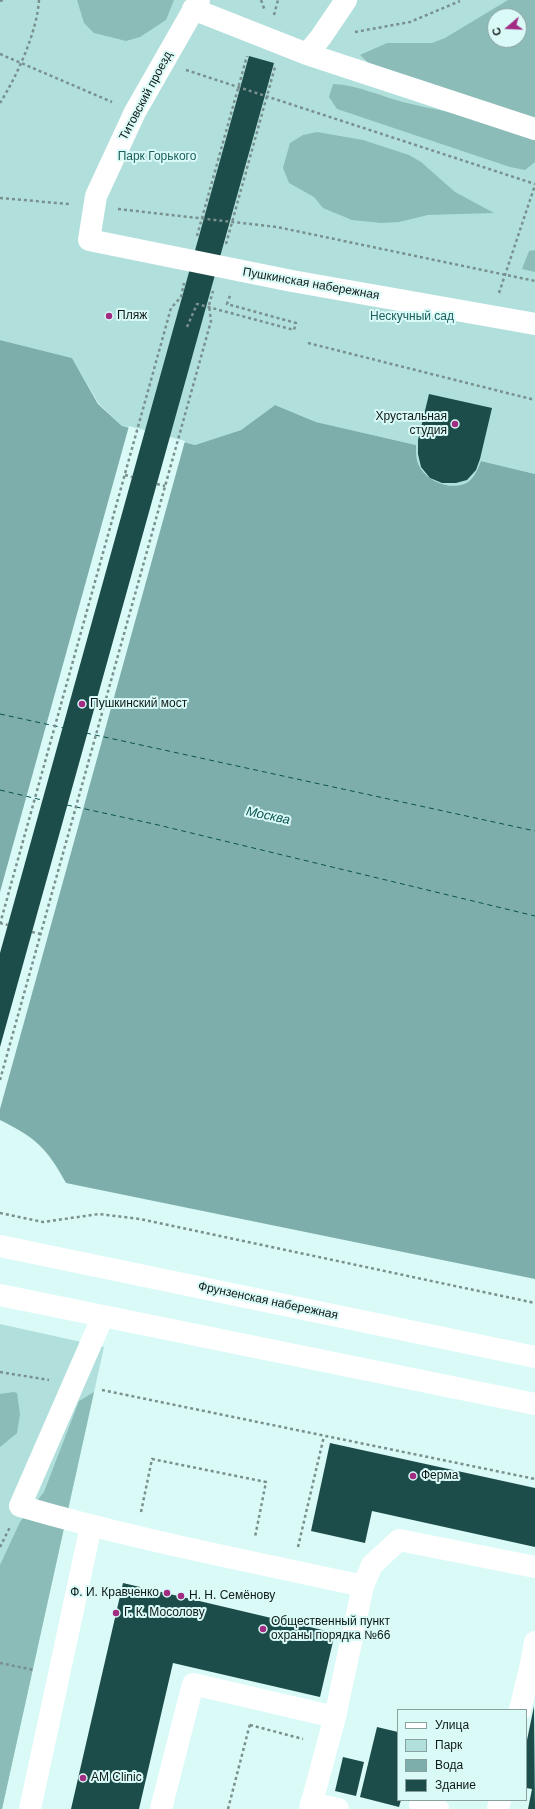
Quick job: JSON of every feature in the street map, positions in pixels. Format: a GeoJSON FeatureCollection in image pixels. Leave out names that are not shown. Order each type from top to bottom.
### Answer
{"type":"FeatureCollection","features":[{"type":"Feature","properties":{"kind":"main road"},"geometry":{"type":"LineString","coordinates":[[307,54],[321,37],[346,0]]}},
{"type":"Feature","properties":{"kind":"main road"},"geometry":{"type":"LineString","coordinates":[[196,5],[307,54],[535,129]]}},
{"type":"Feature","properties":{"kind":"main road","name":"Титовский проезд"},"geometry":{"type":"LineString","coordinates":[[89,240],[96,196],[135,112],[196,5]]}},
{"type":"Feature","properties":{"kind":"main road","name":"Пушкинская набережная"},"geometry":{"type":"LineString","coordinates":[[89,240],[292,282],[535,324]]}},
{"type":"Feature","properties":{"kind":"main road","name":"Фрунзенская набережная"},"geometry":{"type":"LineString","coordinates":[[0,1246],[535,1357]]}},
{"type":"Feature","properties":{"kind":"main road"},"geometry":{"type":"LineString","coordinates":[[0,1295],[535,1404]]}},
{"type":"Feature","properties":{"kind":"main road"},"geometry":{"type":"LineString","coordinates":[[103,1316],[20,1506],[91,1526],[363,1586]]}},
{"type":"Feature","properties":{"kind":"main road"},"geometry":{"type":"LineString","coordinates":[[30,1809],[91,1526]]}},
{"type":"Feature","properties":{"kind":"main road"},"geometry":{"type":"LineString","coordinates":[[338,1809],[310,1806],[335,1717],[363,1586],[372,1565],[399,1540],[535,1567]]}},
{"type":"Feature","properties":{"kind":"main road"},"geometry":{"type":"LineString","coordinates":[[520,1709],[533,1665],[535,1642]]}},
{"type":"Feature","properties":{"kind":"main road"},"geometry":{"type":"LineString","coordinates":[[161,1809],[193,1684],[335,1717]]}},
{"type":"Feature","properties":{"kind":"path"},"geometry":{"type":"LineString","coordinates":[[0,103],[20,63],[34,28],[39,0]]}},
{"type":"Feature","properties":{"kind":"path"},"geometry":{"type":"LineString","coordinates":[[321,37],[410,22],[460,1]]}},
{"type":"Feature","properties":{"kind":"path"},"geometry":{"type":"LineString","coordinates":[[0,54],[135,112]]}},
{"type":"Feature","properties":{"kind":"path"},"geometry":{"type":"LineString","coordinates":[[195,244],[248,55]]}},
{"type":"Feature","properties":{"kind":"path"},"geometry":{"type":"LineString","coordinates":[[163,63],[535,184],[492,317]]}},
{"type":"Feature","properties":{"kind":"path"},"geometry":{"type":"LineString","coordinates":[[226,245],[276,64]]}},
{"type":"Feature","properties":{"kind":"path"},"geometry":{"type":"LineString","coordinates":[[0,198],[94,206],[278,227],[535,281]]}},
{"type":"Feature","properties":{"kind":"path"},"geometry":{"type":"LineString","coordinates":[[8,925],[0,923],[171,308],[181,297],[185,282]]}},
{"type":"Feature","properties":{"kind":"path"},"geometry":{"type":"LineString","coordinates":[[0,1080],[211,321],[208,305],[214,290]]}},
{"type":"Feature","properties":{"kind":"path"},"geometry":{"type":"LineString","coordinates":[[187,327],[198,304],[294,330],[296,323],[227,304],[231,292]]}},
{"type":"Feature","properties":{"kind":"path"},"geometry":{"type":"LineString","coordinates":[[308,343],[535,400]]}},
{"type":"Feature","properties":{"kind":"path"},"geometry":{"type":"LineString","coordinates":[[125,475],[132,477]]}},
{"type":"Feature","properties":{"kind":"path"},"geometry":{"type":"LineString","coordinates":[[157,484],[165,486]]}},
{"type":"Feature","properties":{"kind":"path"},"geometry":{"type":"LineString","coordinates":[[32,932],[40,934]]}},
{"type":"Feature","properties":{"kind":"path"},"geometry":{"type":"LineString","coordinates":[[0,1213],[42,1222],[99,1214],[140,1219],[535,1303]]}},
{"type":"Feature","properties":{"kind":"path"},"geometry":{"type":"LineString","coordinates":[[0,1372],[49,1380]]}},
{"type":"Feature","properties":{"kind":"path"},"geometry":{"type":"LineString","coordinates":[[102,1390],[535,1478]]}},
{"type":"Feature","properties":{"kind":"path"},"geometry":{"type":"LineString","coordinates":[[292,1571],[324,1436]]}},
{"type":"Feature","properties":{"kind":"path"},"geometry":{"type":"LineString","coordinates":[[136,1536],[152,1459],[266,1482],[250,1562]]}},
{"type":"Feature","properties":{"kind":"path"},"geometry":{"type":"LineString","coordinates":[[228,1809],[257,1699]]}},
{"type":"Feature","properties":{"kind":"path"},"geometry":{"type":"LineString","coordinates":[[250,1725],[303,1739],[301,1746]]}},
{"type":"Feature","properties":{"kind":"green space"},"geometry":{"type":"Polygon","coordinates":[[[0,0],[535,0],[535,474],[481,461],[474,475],[468,482],[462,485],[449,486],[436,482],[425,474],[417,461],[416,445],[316,422],[275,405],[241,430],[195,445],[122,426],[99,404],[72,358],[0,340],[0,0]]]}},
{"type":"Feature","properties":{"kind":"green space"},"geometry":{"type":"Polygon","coordinates":[[[0,1324],[104,1347],[2,1809],[0,1809],[0,1324]]]}},
{"type":"Feature","properties":{"kind":"shaded area"},"geometry":{"type":"Polygon","coordinates":[[[77,0],[174,0],[166,20],[140,37],[126,41],[94,33],[84,23],[77,0]]]}},
{"type":"Feature","properties":{"kind":"shaded area"},"geometry":{"type":"Polygon","coordinates":[[[508,0],[535,0],[535,121],[374,68],[360,55],[387,43],[432,43],[445,38],[487,13],[487,48],[527,48],[527,8],[495,8],[508,0]]]}},
{"type":"Feature","properties":{"kind":"shaded area"},"geometry":{"type":"Polygon","coordinates":[[[333,84],[361,89],[398,101],[487,121],[535,134],[535,162],[525,170],[510,167],[337,109],[329,97],[333,84]]]}},
{"type":"Feature","properties":{"kind":"shaded area"},"geometry":{"type":"Polygon","coordinates":[[[317,132],[363,140],[409,155],[421,162],[455,192],[494,213],[428,215],[399,222],[381,223],[352,220],[323,208],[314,197],[289,183],[283,168],[290,143],[303,135],[317,132]]]}},
{"type":"Feature","properties":{"kind":"shaded area"},"geometry":{"type":"Polygon","coordinates":[[[535,250],[535,272],[522,269],[529,251],[535,250]]]}},
{"type":"Feature","properties":{"kind":"shaded area"},"geometry":{"type":"Polygon","coordinates":[[[94,1392],[2,1809],[0,1809],[0,1565],[20,1522],[44,1492],[79,1401],[94,1392]]]}},
{"type":"Feature","properties":{"kind":"shaded area"},"geometry":{"type":"Polygon","coordinates":[[[17,1393],[20,1414],[17,1433],[0,1447],[0,1394],[17,1393]]]}},
{"type":"Feature","properties":{"kind":"water","name":"Москва"},"geometry":{"type":"Polygon","coordinates":[[[0,340],[72,358],[98,404],[122,426],[195,445],[241,430],[275,405],[316,422],[416,445],[417,461],[425,474],[436,482],[449,486],[462,485],[468,482],[474,475],[481,461],[535,474],[535,1279],[66,1183],[53,1161],[39,1145],[23,1133],[0,1120],[0,340]]]}},
{"type":"Feature","properties":{"kind":"pier","name":"Пушкинский мост"},"geometry":{"type":"Polygon","coordinates":[[[129,426],[185,441],[0,1109],[0,892],[129,426]]]}},
{"type":"Feature","properties":{"kind":"building","name":"Пушкинский мост"},"geometry":{"type":"Polygon","coordinates":[[[249,56],[274,63],[0,1047],[0,953],[249,56]]]}},
{"type":"Feature","properties":{"kind":"building","name":"Хрустальная студия"},"geometry":{"type":"Polygon","coordinates":[[[429,394],[492,408],[480,459],[476,470],[467,480],[456,483],[442,483],[430,478],[421,467],[418,454],[418,440],[429,394]]]}},
{"type":"Feature","properties":{"kind":"building"},"geometry":{"type":"Polygon","coordinates":[[[330,1443],[535,1488],[535,1547],[372,1511],[365,1543],[311,1531],[330,1443]]]}},
{"type":"Feature","properties":{"kind":"building"},"geometry":{"type":"Polygon","coordinates":[[[123,1583],[335,1633],[320,1697],[173,1663],[139,1809],[71,1809],[123,1583]]]}},
{"type":"Feature","properties":{"kind":"building"},"geometry":{"type":"Polygon","coordinates":[[[534,1706],[535,1809],[528,1809],[532,1789],[527,1788],[527,1740],[534,1706]]]}},
{"type":"Feature","properties":{"kind":"building"},"geometry":{"type":"Polygon","coordinates":[[[377,1727],[397,1732],[397,1801],[401,1801],[399,1807],[360,1797],[377,1727]]]}},
{"type":"Feature","properties":{"kind":"building"},"geometry":{"type":"Polygon","coordinates":[[[343,1757],[364,1762],[356,1796],[335,1791],[343,1757]]]}},
{"type":"Feature","properties":{"kind":"ferry route"},"geometry":{"type":"LineString","coordinates":[[0,714],[64,728]]}},
{"type":"Feature","properties":{"kind":"ferry route"},"geometry":{"type":"LineString","coordinates":[[86,733],[535,831]]}},
{"type":"Feature","properties":{"kind":"ferry route"},"geometry":{"type":"LineString","coordinates":[[0,790],[42,800]]}},
{"type":"Feature","properties":{"kind":"ferry route"},"geometry":{"type":"LineString","coordinates":[[67,805],[154,824],[535,916]]}},
{"type":"Feature","properties":{"kind":"place","name":"Пляж"},"geometry":{"type":"Point","coordinates":[109,316]}},
{"type":"Feature","properties":{"kind":"place","name":"Хрустальная студия"},"geometry":{"type":"Point","coordinates":[455,424]}},
{"type":"Feature","properties":{"kind":"place","name":"Пушкинский мост"},"geometry":{"type":"Point","coordinates":[82,704]}},
{"type":"Feature","properties":{"kind":"place","name":"Ферма"},"geometry":{"type":"Point","coordinates":[413,1476]}},
{"type":"Feature","properties":{"kind":"place","name":"Ф. И. Кравченко"},"geometry":{"type":"Point","coordinates":[167,1593]}},
{"type":"Feature","properties":{"kind":"place","name":"Н. Н. Семёнову"},"geometry":{"type":"Point","coordinates":[181,1596]}},
{"type":"Feature","properties":{"kind":"place","name":"Г. К. Мосолову"},"geometry":{"type":"Point","coordinates":[116,1613]}},
{"type":"Feature","properties":{"kind":"place","name":"Общественный пункт охраны порядка №66"},"geometry":{"type":"Point","coordinates":[263,1629]}},
{"type":"Feature","properties":{"kind":"place","name":"AM Clinic"},"geometry":{"type":"Point","coordinates":[83,1778]}},
{"type":"Feature","properties":{"kind":"park label","name":"Парк Горького"},"geometry":{"type":"Point","coordinates":[157,157]}},
{"type":"Feature","properties":{"kind":"park label","name":"Нескучный сад"},"geometry":{"type":"Point","coordinates":[412,317]}}]}
